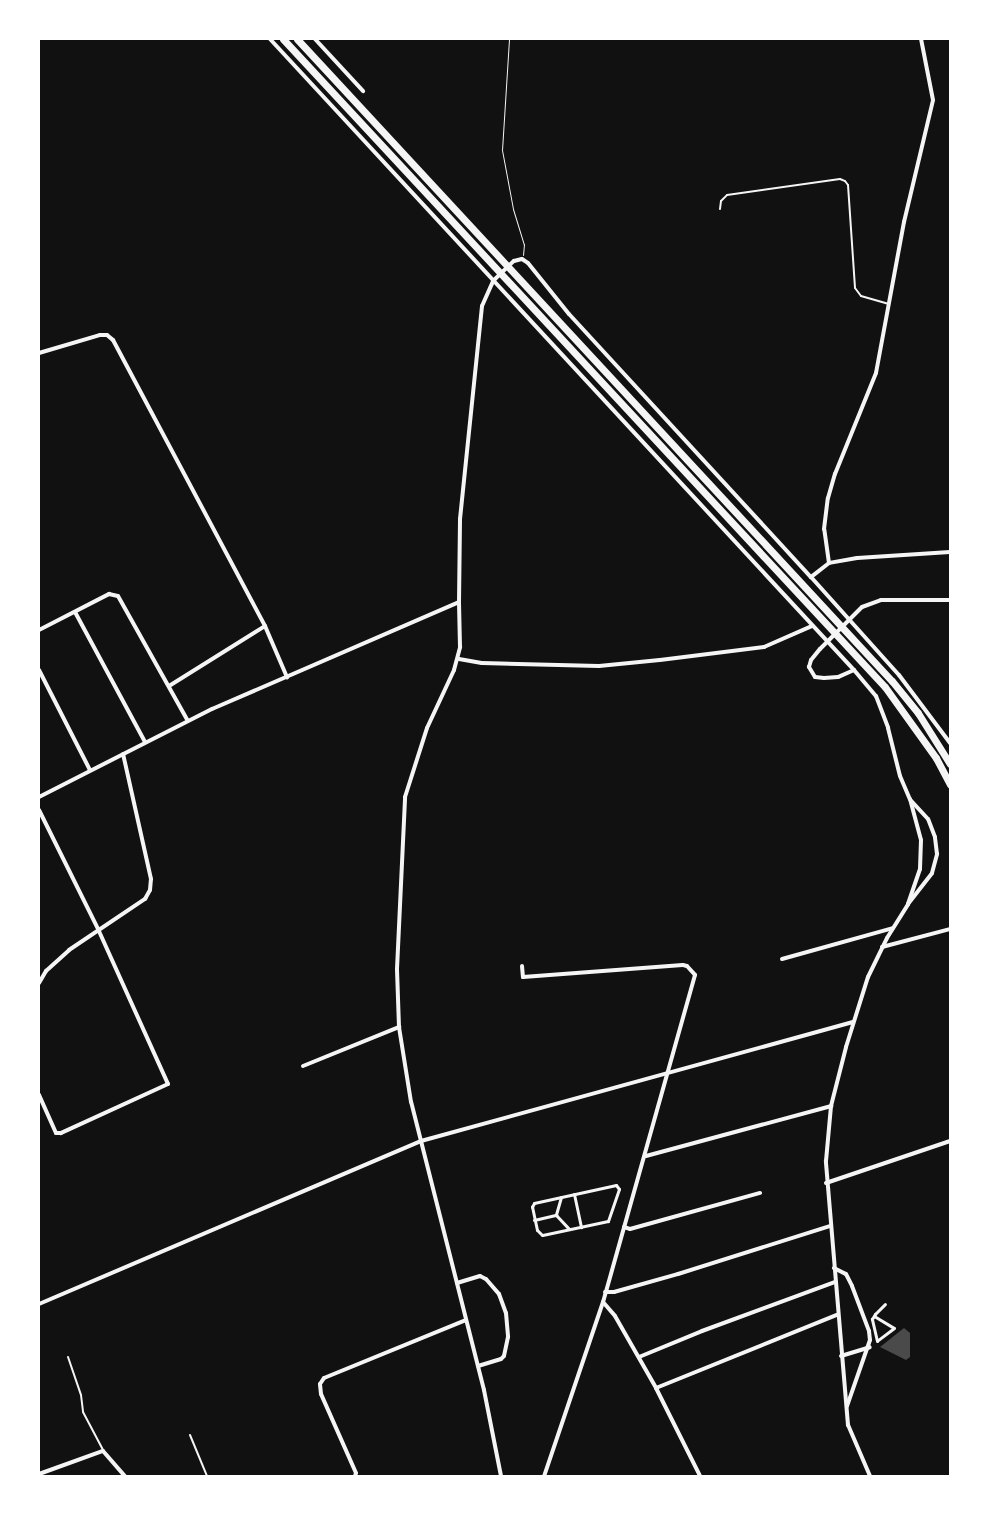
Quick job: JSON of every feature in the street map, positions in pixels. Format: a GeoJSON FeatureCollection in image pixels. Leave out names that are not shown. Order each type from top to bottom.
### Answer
{"type":"FeatureCollection","features":[{"type":"Feature","properties":{"kind":"highway"},"geometry":{"type":"LineString","coordinates":[[283,39],[885,687],[926,743],[950,784]]}},
{"type":"Feature","properties":{"kind":"highway"},"geometry":{"type":"LineString","coordinates":[[297,39],[892,681],[918,713],[950,764]]}},
{"type":"Feature","properties":{"kind":"street"},"geometry":{"type":"LineString","coordinates":[[270,39],[876,696],[888,728],[900,776],[910,799],[921,840],[920,870],[908,904]]}},
{"type":"Feature","properties":{"kind":"street"},"geometry":{"type":"LineString","coordinates":[[315,39],[363,90]]}},
{"type":"Feature","properties":{"kind":"street"},"geometry":{"type":"LineString","coordinates":[[829,563],[824,529],[828,498],[835,474],[876,373],[904,222],[933,100],[920,39]]}},
{"type":"Feature","properties":{"kind":"street"},"geometry":{"type":"LineString","coordinates":[[501,1476],[478,1366],[411,1102],[399,1027],[397,969],[405,798],[427,728],[459,659],[460,519],[482,306],[493,281],[514,261],[522,259],[534,268],[569,314],[899,675],[950,744]]}},
{"type":"Feature","properties":{"kind":"street"},"geometry":{"type":"LineString","coordinates":[[39,353],[100,335],[107,335],[114,340],[265,626],[287,677]]}},
{"type":"Feature","properties":{"kind":"street"},"geometry":{"type":"LineString","coordinates":[[811,577],[829,563],[857,558],[950,552]]}},
{"type":"Feature","properties":{"kind":"street"},"geometry":{"type":"LineString","coordinates":[[39,630],[109,594],[118,596],[188,721]]}},
{"type":"Feature","properties":{"kind":"street"},"geometry":{"type":"LineString","coordinates":[[854,670],[838,677],[816,677],[810,671],[810,664],[820,649],[857,611],[868,603],[881,600],[950,600]]}},
{"type":"Feature","properties":{"kind":"street"},"geometry":{"type":"LineString","coordinates":[[39,797],[188,721],[458,602]]}},
{"type":"Feature","properties":{"kind":"street"},"geometry":{"type":"LineString","coordinates":[[75,612],[145,742]]}},
{"type":"Feature","properties":{"kind":"street"},"geometry":{"type":"LineString","coordinates":[[169,686],[265,626]]}},
{"type":"Feature","properties":{"kind":"street"},"geometry":{"type":"LineString","coordinates":[[459,659],[482,663],[600,666],[764,648],[812,626]]}},
{"type":"Feature","properties":{"kind":"street"},"geometry":{"type":"LineString","coordinates":[[39,670],[90,770]]}},
{"type":"Feature","properties":{"kind":"street"},"geometry":{"type":"LineString","coordinates":[[39,983],[57,960],[98,929],[145,899],[150,890],[151,879],[123,754]]}},
{"type":"Feature","properties":{"kind":"street"},"geometry":{"type":"LineString","coordinates":[[870,1476],[848,1425],[826,1183],[826,1161],[831,1106],[853,1022],[868,977],[893,928],[908,904],[932,873],[937,854],[935,837],[928,819],[910,799]]}},
{"type":"Feature","properties":{"kind":"street"},"geometry":{"type":"LineString","coordinates":[[39,810],[98,929],[168,1084],[61,1133],[56,1133],[39,1095]]}},
{"type":"Feature","properties":{"kind":"street"},"geometry":{"type":"LineString","coordinates":[[782,959],[893,928]]}},
{"type":"Feature","properties":{"kind":"street"},"geometry":{"type":"LineString","coordinates":[[882,947],[950,929]]}},
{"type":"Feature","properties":{"kind":"street"},"geometry":{"type":"LineString","coordinates":[[522,966],[523,977],[687,966],[695,975],[646,1156],[603,1302],[544,1476]]}},
{"type":"Feature","properties":{"kind":"street"},"geometry":{"type":"LineString","coordinates":[[39,1304],[421,1141],[853,1022]]}},
{"type":"Feature","properties":{"kind":"street"},"geometry":{"type":"LineString","coordinates":[[303,1066],[399,1027]]}},
{"type":"Feature","properties":{"kind":"street"},"geometry":{"type":"LineString","coordinates":[[646,1156],[831,1106]]}},
{"type":"Feature","properties":{"kind":"street"},"geometry":{"type":"LineString","coordinates":[[826,1183],[950,1141]]}},
{"type":"Feature","properties":{"kind":"street"},"geometry":{"type":"LineString","coordinates":[[616,1185],[618,1187],[608,1221],[542,1235],[537,1230],[532,1204],[574,1194],[616,1185]]}},
{"type":"Feature","properties":{"kind":"street"},"geometry":{"type":"LineString","coordinates":[[624,1227],[630,1229],[760,1193]]}},
{"type":"Feature","properties":{"kind":"street"},"geometry":{"type":"LineString","coordinates":[[574,1194],[581,1227]]}},
{"type":"Feature","properties":{"kind":"street"},"geometry":{"type":"LineString","coordinates":[[556,1215],[561,1197]]}},
{"type":"Feature","properties":{"kind":"street"},"geometry":{"type":"LineString","coordinates":[[534,1220],[556,1215]]}},
{"type":"Feature","properties":{"kind":"street"},"geometry":{"type":"LineString","coordinates":[[556,1215],[569,1229]]}},
{"type":"Feature","properties":{"kind":"street"},"geometry":{"type":"LineString","coordinates":[[605,1292],[614,1292],[678,1274],[830,1226]]}},
{"type":"Feature","properties":{"kind":"street"},"geometry":{"type":"LineString","coordinates":[[834,1268],[846,1274],[857,1296],[869,1331],[870,1347],[846,1408]]}},
{"type":"Feature","properties":{"kind":"street"},"geometry":{"type":"LineString","coordinates":[[457,1283],[480,1276],[486,1279],[499,1294],[506,1313],[508,1337],[504,1356],[501,1359],[478,1366]]}},
{"type":"Feature","properties":{"kind":"street"},"geometry":{"type":"LineString","coordinates":[[639,1358],[702,1331],[835,1282]]}},
{"type":"Feature","properties":{"kind":"street"},"geometry":{"type":"LineString","coordinates":[[603,1302],[615,1316],[656,1388],[700,1476]]}},
{"type":"Feature","properties":{"kind":"street"},"geometry":{"type":"LineString","coordinates":[[874,1316],[894,1328],[877,1341],[872,1319],[874,1316],[885,1304]]}},
{"type":"Feature","properties":{"kind":"street"},"geometry":{"type":"LineString","coordinates":[[656,1388],[837,1315]]}},
{"type":"Feature","properties":{"kind":"street"},"geometry":{"type":"LineString","coordinates":[[355,1476],[356,1473],[321,1394],[320,1384],[324,1378],[466,1320]]}},
{"type":"Feature","properties":{"kind":"street"},"geometry":{"type":"LineString","coordinates":[[841,1356],[870,1347]]}},
{"type":"Feature","properties":{"kind":"street"},"geometry":{"type":"LineString","coordinates":[[39,1474],[103,1451],[125,1476]]}},
{"type":"Feature","properties":{"kind":"lane"},"geometry":{"type":"LineString","coordinates":[[720,210],[721,201],[727,195],[840,180],[845,181],[848,185],[855,288],[861,296],[889,304]]}},
{"type":"Feature","properties":{"kind":"lane"},"geometry":{"type":"LineString","coordinates":[[68,1357],[81,1395],[83,1412],[103,1451]]}},
{"type":"Feature","properties":{"kind":"lane"},"geometry":{"type":"LineString","coordinates":[[190,1435],[207,1476]]}},
{"type":"Feature","properties":{"kind":"path"},"geometry":{"type":"LineString","coordinates":[[508,39],[502,150],[513,210],[524,244],[522,259]]}},
{"type":"Feature","properties":{"kind":"building"},"geometry":{"type":"Polygon","coordinates":[[[904,1328],[910,1333],[910,1357],[906,1360],[880,1347],[904,1328]]]}}]}
